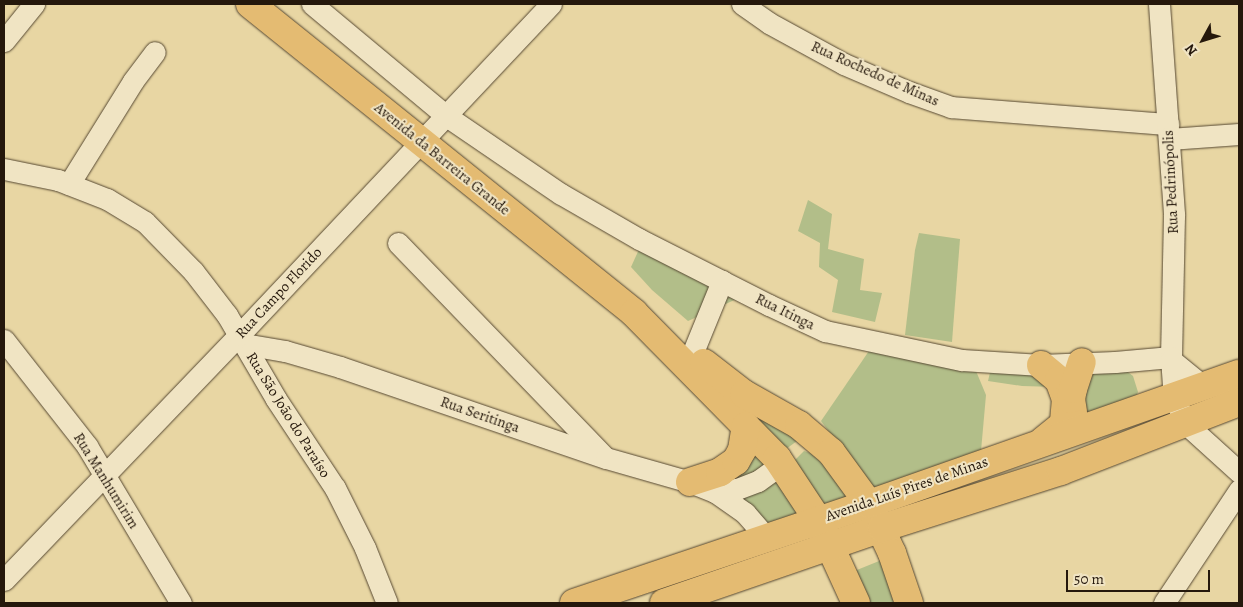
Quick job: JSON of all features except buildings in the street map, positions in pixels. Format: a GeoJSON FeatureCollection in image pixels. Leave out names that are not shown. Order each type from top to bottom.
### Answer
{"type":"FeatureCollection","features":[{"type":"Feature","properties":{"kind":"main road","name":"Avenida da Barreira Grande"},"geometry":{"type":"LineString","coordinates":[[250,4],[634,313],[652,334],[746,426],[781,464],[818,520],[856,603]]}},
{"type":"Feature","properties":{"kind":"main road","name":"Avenida da Barreira Grande"},"geometry":{"type":"LineString","coordinates":[[634,313],[654,323],[744,394],[799,425],[831,452],[869,504],[882,528],[909,603]]}},
{"type":"Feature","properties":{"kind":"main road"},"geometry":{"type":"LineString","coordinates":[[1082,362],[1071,400],[1072,410],[1082,428]]}},
{"type":"Feature","properties":{"kind":"main road"},"geometry":{"type":"LineString","coordinates":[[1040,443],[1064,424],[1066,399],[1059,380],[1041,365]]}},
{"type":"Feature","properties":{"kind":"main road","name":"Avenida Luís Pires de Minas"},"geometry":{"type":"LineString","coordinates":[[574,603],[869,504],[1239,374]]}},
{"type":"Feature","properties":{"kind":"main road","name":"Avenida Luís Pires de Minas"},"geometry":{"type":"LineString","coordinates":[[676,601],[882,528],[1061,470],[1239,402]]}},
{"type":"Feature","properties":{"kind":"main road"},"geometry":{"type":"LineString","coordinates":[[702,487],[736,460],[742,450],[746,426]]}},
{"type":"Feature","properties":{"kind":"main road"},"geometry":{"type":"LineString","coordinates":[[781,464],[792,450],[804,445],[813,445],[831,452]]}},
{"type":"Feature","properties":{"kind":"street"},"geometry":{"type":"LineString","coordinates":[[4,41],[34,4]]}},
{"type":"Feature","properties":{"kind":"street"},"geometry":{"type":"LineString","coordinates":[[312,4],[445,116]]}},
{"type":"Feature","properties":{"kind":"street","name":"Rua Campo Florido"},"geometry":{"type":"LineString","coordinates":[[4,580],[104,475],[242,340],[420,142],[551,4]]}},
{"type":"Feature","properties":{"kind":"street","name":"Rua Rochedo de Minas"},"geometry":{"type":"LineString","coordinates":[[742,4],[769,23],[844,64],[951,108],[1169,132],[1239,134]]}},
{"type":"Feature","properties":{"kind":"street","name":"Rua Pedrinópolis"},"geometry":{"type":"LineString","coordinates":[[1159,4],[1174,215],[1171,358],[1174,396],[1197,418]]}},
{"type":"Feature","properties":{"kind":"street"},"geometry":{"type":"LineString","coordinates":[[69,184],[133,80],[155,52]]}},
{"type":"Feature","properties":{"kind":"street","name":"Rua Itinga"},"geometry":{"type":"LineString","coordinates":[[445,116],[561,194],[639,239],[825,331],[962,360],[1041,365],[1171,358]]}},
{"type":"Feature","properties":{"kind":"street","name":"Rua São João do Paraíso"},"geometry":{"type":"LineString","coordinates":[[4,169],[69,184],[107,199],[146,222],[192,271],[227,315],[276,399],[334,488],[365,548],[387,603]]}},
{"type":"Feature","properties":{"kind":"street"},"geometry":{"type":"LineString","coordinates":[[398,243],[606,458]]}},
{"type":"Feature","properties":{"kind":"street"},"geometry":{"type":"LineString","coordinates":[[693,352],[722,281]]}},
{"type":"Feature","properties":{"kind":"street","name":"Rua Manhumirim"},"geometry":{"type":"LineString","coordinates":[[4,340],[87,446],[181,603]]}},
{"type":"Feature","properties":{"kind":"street","name":"Rua Seritinga"},"geometry":{"type":"LineString","coordinates":[[242,340],[340,367],[606,458],[702,487],[737,489],[771,474],[781,464]]}},
{"type":"Feature","properties":{"kind":"street"},"geometry":{"type":"LineString","coordinates":[[1171,358],[1203,386]]}},
{"type":"Feature","properties":{"kind":"street"},"geometry":{"type":"LineString","coordinates":[[1197,418],[1232,465]]}},
{"type":"Feature","properties":{"kind":"street","name":"Rua Seritinga"},"geometry":{"type":"LineString","coordinates":[[702,487],[745,513],[767,538]]}},
{"type":"Feature","properties":{"kind":"street"},"geometry":{"type":"LineString","coordinates":[[1164,603],[1239,490]]}},
{"type":"Feature","properties":{"kind":"green space"},"geometry":{"type":"Polygon","coordinates":[[[808,200],[832,214],[828,249],[864,259],[860,290],[882,293],[875,322],[832,312],[838,280],[819,267],[820,243],[798,231],[808,200]]]}},
{"type":"Feature","properties":{"kind":"green space"},"geometry":{"type":"Polygon","coordinates":[[[919,233],[960,239],[952,342],[905,335],[915,250],[919,233]]]}},
{"type":"Feature","properties":{"kind":"green space"},"geometry":{"type":"Polygon","coordinates":[[[641,245],[741,297],[688,321],[652,290],[631,267],[641,245]]]}},
{"type":"Feature","properties":{"kind":"green space"},"geometry":{"type":"Polygon","coordinates":[[[871,348],[976,371],[986,395],[981,451],[873,490],[821,421],[871,348]]]}},
{"type":"Feature","properties":{"kind":"green space"},"geometry":{"type":"Polygon","coordinates":[[[1115,362],[1133,376],[1138,392],[1132,406],[1113,415],[1080,413],[1081,369],[1115,362]]]}},
{"type":"Feature","properties":{"kind":"green space"},"geometry":{"type":"Polygon","coordinates":[[[992,364],[1022,366],[1056,387],[1022,386],[988,381],[992,364]]]}},
{"type":"Feature","properties":{"kind":"green space"},"geometry":{"type":"Polygon","coordinates":[[[738,400],[810,440],[797,441],[786,449],[738,400]]]}},
{"type":"Feature","properties":{"kind":"green space"},"geometry":{"type":"Polygon","coordinates":[[[746,449],[777,458],[749,481],[731,478],[746,449]]]}},
{"type":"Feature","properties":{"kind":"green space"},"geometry":{"type":"Polygon","coordinates":[[[804,451],[829,459],[855,496],[826,509],[789,466],[804,451]]]}},
{"type":"Feature","properties":{"kind":"green space"},"geometry":{"type":"Polygon","coordinates":[[[782,474],[807,515],[767,530],[730,494],[782,474]]]}},
{"type":"Feature","properties":{"kind":"green space"},"geometry":{"type":"Polygon","coordinates":[[[889,557],[905,603],[861,603],[847,574],[889,557]]]}}]}
